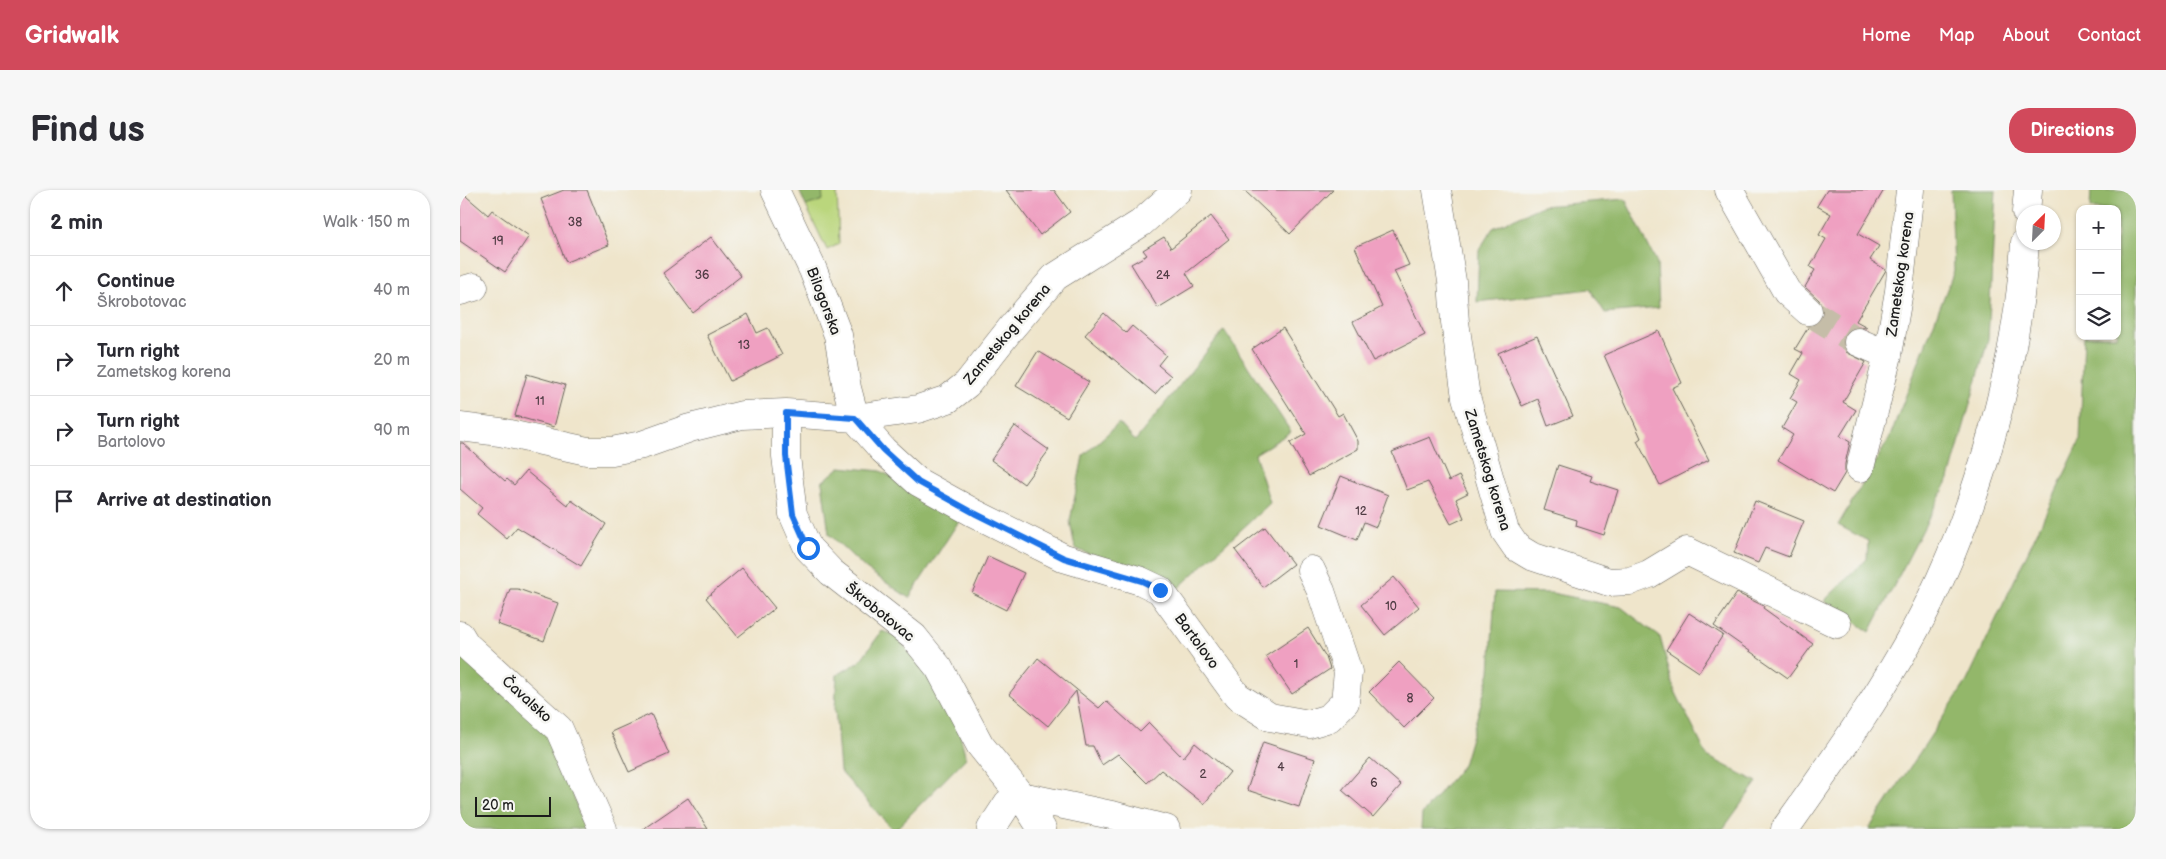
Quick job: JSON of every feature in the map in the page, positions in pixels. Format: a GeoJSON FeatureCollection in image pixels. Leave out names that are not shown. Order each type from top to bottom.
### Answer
{"type":"FeatureCollection","features":[{"type":"Feature","properties":{"kind":"street","name":"Bilogorska"},"geometry":{"type":"LineString","coordinates":[[775,190],[813,270],[838,335],[847,388],[855,418]]}},
{"type":"Feature","properties":{"kind":"street","name":"Zametskog korena"},"geometry":{"type":"LineString","coordinates":[[460,426],[500,432],[587,451],[612,451],[742,415],[786,413],[855,418],[918,408],[948,399],[968,384],[1012,327],[1055,277],[1141,223],[1178,190]]}},
{"type":"Feature","properties":{"kind":"street","name":"Zametskog korena"},"geometry":{"type":"LineString","coordinates":[[1437,190],[1452,281],[1454,322],[1466,397],[1505,531],[1516,547],[1531,556],[1609,582],[1630,581],[1648,574],[1687,551],[1837,624]]}},
{"type":"Feature","properties":{"kind":"street"},"geometry":{"type":"LineString","coordinates":[[1728,190],[1787,292],[1808,312]]}},
{"type":"Feature","properties":{"kind":"street","name":"Zametskog korena"},"geometry":{"type":"LineString","coordinates":[[1858,342],[1888,355],[1899,291],[1910,190]]}},
{"type":"Feature","properties":{"kind":"street"},"geometry":{"type":"LineString","coordinates":[[2027,205],[2028,190]]}},
{"type":"Feature","properties":{"kind":"street"},"geometry":{"type":"LineString","coordinates":[[1785,829],[1855,732],[1894,667],[1929,602],[1971,504],[1997,415],[2015,327],[2024,250]]}},
{"type":"Feature","properties":{"kind":"street"},"geometry":{"type":"LineString","coordinates":[[1860,468],[1888,355]]}},
{"type":"Feature","properties":{"kind":"street","name":"Škrobotovac"},"geometry":{"type":"LineString","coordinates":[[786,413],[786,456],[793,514],[808,548],[831,572],[914,637],[939,668],[980,745],[1021,796],[1042,829]]}},
{"type":"Feature","properties":{"kind":"street","name":"Bartolovo"},"geometry":{"type":"LineString","coordinates":[[855,418],[883,450],[926,487],[1064,558],[1142,581],[1160,590],[1237,696],[1270,717],[1309,724],[1329,718],[1345,702],[1348,672],[1321,591],[1311,570]]}},
{"type":"Feature","properties":{"kind":"street","name":"Čavalsko"},"geometry":{"type":"LineString","coordinates":[[460,635],[466,645],[559,729],[603,829]]}},
{"type":"Feature","properties":{"kind":"street"},"geometry":{"type":"LineString","coordinates":[[990,829],[1008,803],[1021,796],[1116,816],[1166,829]]}},
{"type":"Feature","properties":{"kind":"green space"},"geometry":{"type":"Polygon","coordinates":[[[799,190],[822,190],[823,200],[806,206],[799,190]]]}},
{"type":"Feature","properties":{"kind":"green space"},"geometry":{"type":"Polygon","coordinates":[[[822,190],[837,190],[839,244],[827,250],[806,206],[822,200],[822,190]]]}},
{"type":"Feature","properties":{"kind":"green space"},"geometry":{"type":"Polygon","coordinates":[[[1951,190],[1996,190],[1988,340],[1949,479],[1870,632],[1824,601],[1867,559],[1868,541],[1838,525],[1889,439],[1954,271],[1951,190]]]}},
{"type":"Feature","properties":{"kind":"green space"},"geometry":{"type":"Polygon","coordinates":[[[2091,190],[2136,190],[2136,829],[1869,829],[1967,681],[2080,441],[2084,340],[2121,340],[2121,205],[2090,205],[2091,190]]]}},
{"type":"Feature","properties":{"kind":"green space"},"geometry":{"type":"Polygon","coordinates":[[[1625,199],[1657,263],[1659,308],[1605,313],[1590,289],[1477,302],[1479,250],[1493,228],[1542,206],[1625,199]]]}},
{"type":"Feature","properties":{"kind":"green space"},"geometry":{"type":"Polygon","coordinates":[[[1224,330],[1291,432],[1255,454],[1270,503],[1174,592],[1075,548],[1070,521],[1083,456],[1119,423],[1135,441],[1224,330]]]}},
{"type":"Feature","properties":{"kind":"green space"},"geometry":{"type":"Polygon","coordinates":[[[840,467],[881,471],[916,491],[959,521],[909,598],[866,569],[829,534],[822,482],[840,467]]]}},
{"type":"Feature","properties":{"kind":"green space"},"geometry":{"type":"Polygon","coordinates":[[[1495,592],[1552,593],[1621,607],[1660,637],[1674,689],[1707,756],[1757,782],[1723,829],[1421,829],[1422,814],[1463,765],[1490,672],[1495,592]]]}},
{"type":"Feature","properties":{"kind":"green space"},"geometry":{"type":"Polygon","coordinates":[[[882,631],[896,636],[952,703],[966,758],[896,829],[892,829],[840,771],[835,709],[837,675],[859,662],[882,631]]]}},
{"type":"Feature","properties":{"kind":"green space"},"geometry":{"type":"Polygon","coordinates":[[[460,648],[555,736],[584,829],[460,829],[460,648]]]}},
{"type":"Feature","properties":{"kind":"building"},"geometry":{"type":"Polygon","coordinates":[[[564,190],[587,190],[609,245],[566,262],[541,199],[564,190]]]}},
{"type":"Feature","properties":{"kind":"building"},"geometry":{"type":"Polygon","coordinates":[[[1006,190],[1054,190],[1070,212],[1040,235],[1006,190]]]}},
{"type":"Feature","properties":{"kind":"building"},"geometry":{"type":"Polygon","coordinates":[[[1244,190],[1333,190],[1290,234],[1244,190]]]}},
{"type":"Feature","properties":{"kind":"building"},"geometry":{"type":"Polygon","coordinates":[[[1827,190],[1884,190],[1858,234],[1879,246],[1870,260],[1886,270],[1856,321],[1867,327],[1856,327],[1848,330],[1844,336],[1843,344],[1846,352],[1866,362],[1843,402],[1856,410],[1840,436],[1850,442],[1845,473],[1833,493],[1778,460],[1793,435],[1782,428],[1797,402],[1790,398],[1801,380],[1791,374],[1803,353],[1795,349],[1809,326],[1819,322],[1823,314],[1823,307],[1819,300],[1805,287],[1815,270],[1810,267],[1826,239],[1819,235],[1831,214],[1817,206],[1827,190]]]}},
{"type":"Feature","properties":{"kind":"building"},"geometry":{"type":"Polygon","coordinates":[[[460,191],[488,215],[492,210],[529,236],[505,272],[460,241],[460,191]]]}},
{"type":"Feature","properties":{"kind":"building"},"geometry":{"type":"Polygon","coordinates":[[[1211,216],[1229,239],[1186,273],[1194,286],[1158,308],[1131,264],[1147,255],[1143,250],[1164,237],[1171,248],[1211,216]]]}},
{"type":"Feature","properties":{"kind":"building"},"geometry":{"type":"Polygon","coordinates":[[[1393,230],[1409,265],[1394,271],[1425,335],[1373,361],[1353,322],[1382,307],[1355,247],[1393,230]]]}},
{"type":"Feature","properties":{"kind":"building"},"geometry":{"type":"Polygon","coordinates":[[[711,237],[741,276],[693,313],[663,273],[711,237]]]}},
{"type":"Feature","properties":{"kind":"building"},"geometry":{"type":"Polygon","coordinates":[[[1104,313],[1126,333],[1132,326],[1166,355],[1158,365],[1171,376],[1155,394],[1085,335],[1104,313]]]}},
{"type":"Feature","properties":{"kind":"building"},"geometry":{"type":"Polygon","coordinates":[[[748,314],[757,333],[768,328],[782,355],[730,381],[707,335],[748,314]]]}},
{"type":"Feature","properties":{"kind":"building"},"geometry":{"type":"Polygon","coordinates":[[[1283,328],[1338,416],[1343,413],[1358,441],[1358,449],[1309,476],[1290,443],[1306,434],[1252,349],[1283,328]]]}},
{"type":"Feature","properties":{"kind":"building"},"geometry":{"type":"Polygon","coordinates":[[[1659,331],[1682,383],[1672,388],[1709,460],[1660,485],[1637,441],[1641,438],[1604,355],[1659,331]]]}},
{"type":"Feature","properties":{"kind":"building"},"geometry":{"type":"Polygon","coordinates":[[[1537,336],[1573,416],[1548,426],[1538,399],[1522,406],[1498,353],[1537,336]]]}},
{"type":"Feature","properties":{"kind":"building"},"geometry":{"type":"Polygon","coordinates":[[[1038,351],[1089,382],[1067,417],[1016,386],[1038,351]]]}},
{"type":"Feature","properties":{"kind":"building"},"geometry":{"type":"Polygon","coordinates":[[[527,374],[565,385],[554,427],[515,416],[527,374]]]}},
{"type":"Feature","properties":{"kind":"building"},"geometry":{"type":"Polygon","coordinates":[[[1015,426],[1049,450],[1024,484],[991,460],[1015,426]]]}},
{"type":"Feature","properties":{"kind":"building"},"geometry":{"type":"Polygon","coordinates":[[[1430,437],[1449,481],[1459,476],[1468,493],[1456,499],[1464,518],[1451,524],[1428,482],[1407,490],[1392,452],[1430,437]]]}},
{"type":"Feature","properties":{"kind":"building"},"geometry":{"type":"Polygon","coordinates":[[[460,443],[463,443],[505,481],[507,479],[514,485],[526,471],[568,506],[571,500],[606,524],[581,566],[517,527],[507,539],[477,514],[482,508],[460,489],[460,443]]]}},
{"type":"Feature","properties":{"kind":"building"},"geometry":{"type":"Polygon","coordinates":[[[1558,465],[1592,476],[1590,481],[1618,490],[1604,535],[1576,526],[1577,520],[1544,510],[1558,465]]]}},
{"type":"Feature","properties":{"kind":"building"},"geometry":{"type":"Polygon","coordinates":[[[1341,476],[1388,495],[1376,527],[1364,522],[1357,540],[1321,525],[1341,476]]]}},
{"type":"Feature","properties":{"kind":"building"},"geometry":{"type":"Polygon","coordinates":[[[1755,501],[1804,521],[1789,557],[1765,548],[1758,563],[1734,553],[1755,501]]]}},
{"type":"Feature","properties":{"kind":"building"},"geometry":{"type":"Polygon","coordinates":[[[1265,527],[1293,564],[1263,587],[1235,550],[1265,527]]]}},
{"type":"Feature","properties":{"kind":"building"},"geometry":{"type":"Polygon","coordinates":[[[988,556],[1024,573],[1006,610],[972,593],[988,556]]]}},
{"type":"Feature","properties":{"kind":"building"},"geometry":{"type":"Polygon","coordinates":[[[742,568],[775,608],[738,637],[706,598],[742,568]]]}},
{"type":"Feature","properties":{"kind":"building"},"geometry":{"type":"Polygon","coordinates":[[[1394,577],[1419,607],[1385,635],[1361,605],[1394,577]]]}},
{"type":"Feature","properties":{"kind":"building"},"geometry":{"type":"Polygon","coordinates":[[[510,589],[518,589],[558,603],[544,641],[497,624],[510,589]]]}},
{"type":"Feature","properties":{"kind":"building"},"geometry":{"type":"Polygon","coordinates":[[[1737,593],[1764,606],[1763,608],[1813,644],[1788,678],[1714,626],[1737,593]]]}},
{"type":"Feature","properties":{"kind":"building"},"geometry":{"type":"Polygon","coordinates":[[[1689,613],[1723,635],[1699,672],[1666,650],[1689,613]]]}},
{"type":"Feature","properties":{"kind":"building"},"geometry":{"type":"Polygon","coordinates":[[[1308,628],[1326,657],[1330,669],[1292,694],[1266,656],[1308,628]]]}},
{"type":"Feature","properties":{"kind":"building"},"geometry":{"type":"Polygon","coordinates":[[[1038,658],[1099,708],[1106,701],[1140,732],[1149,723],[1183,758],[1195,743],[1230,772],[1204,804],[1161,770],[1147,783],[1118,754],[1102,765],[1093,746],[1086,746],[1076,691],[1048,726],[1009,694],[1038,658]]]}},
{"type":"Feature","properties":{"kind":"building"},"geometry":{"type":"Polygon","coordinates":[[[1399,662],[1434,698],[1404,728],[1369,692],[1399,662]]]}},
{"type":"Feature","properties":{"kind":"building"},"geometry":{"type":"Polygon","coordinates":[[[651,714],[669,754],[629,772],[611,732],[651,714]]]}},
{"type":"Feature","properties":{"kind":"building"},"geometry":{"type":"Polygon","coordinates":[[[1263,742],[1315,759],[1299,807],[1247,790],[1263,742]]]}},
{"type":"Feature","properties":{"kind":"building"},"geometry":{"type":"Polygon","coordinates":[[[1370,758],[1401,785],[1373,817],[1342,790],[1370,758]]]}},
{"type":"Feature","properties":{"kind":"building"},"geometry":{"type":"Polygon","coordinates":[[[688,798],[708,829],[643,829],[688,798]]]}},
{"type":"Feature","properties":{"kind":"tunnel"},"geometry":{"type":"LineString","coordinates":[[1808,311],[1858,342]]}},
{"type":"Feature","properties":{"kind":"route"},"geometry":{"type":"LineString","coordinates":[[808,548],[793,514],[786,456],[786,413],[855,418],[883,450],[918,482],[974,513],[1064,558],[1142,581],[1160,590]]}}]}
